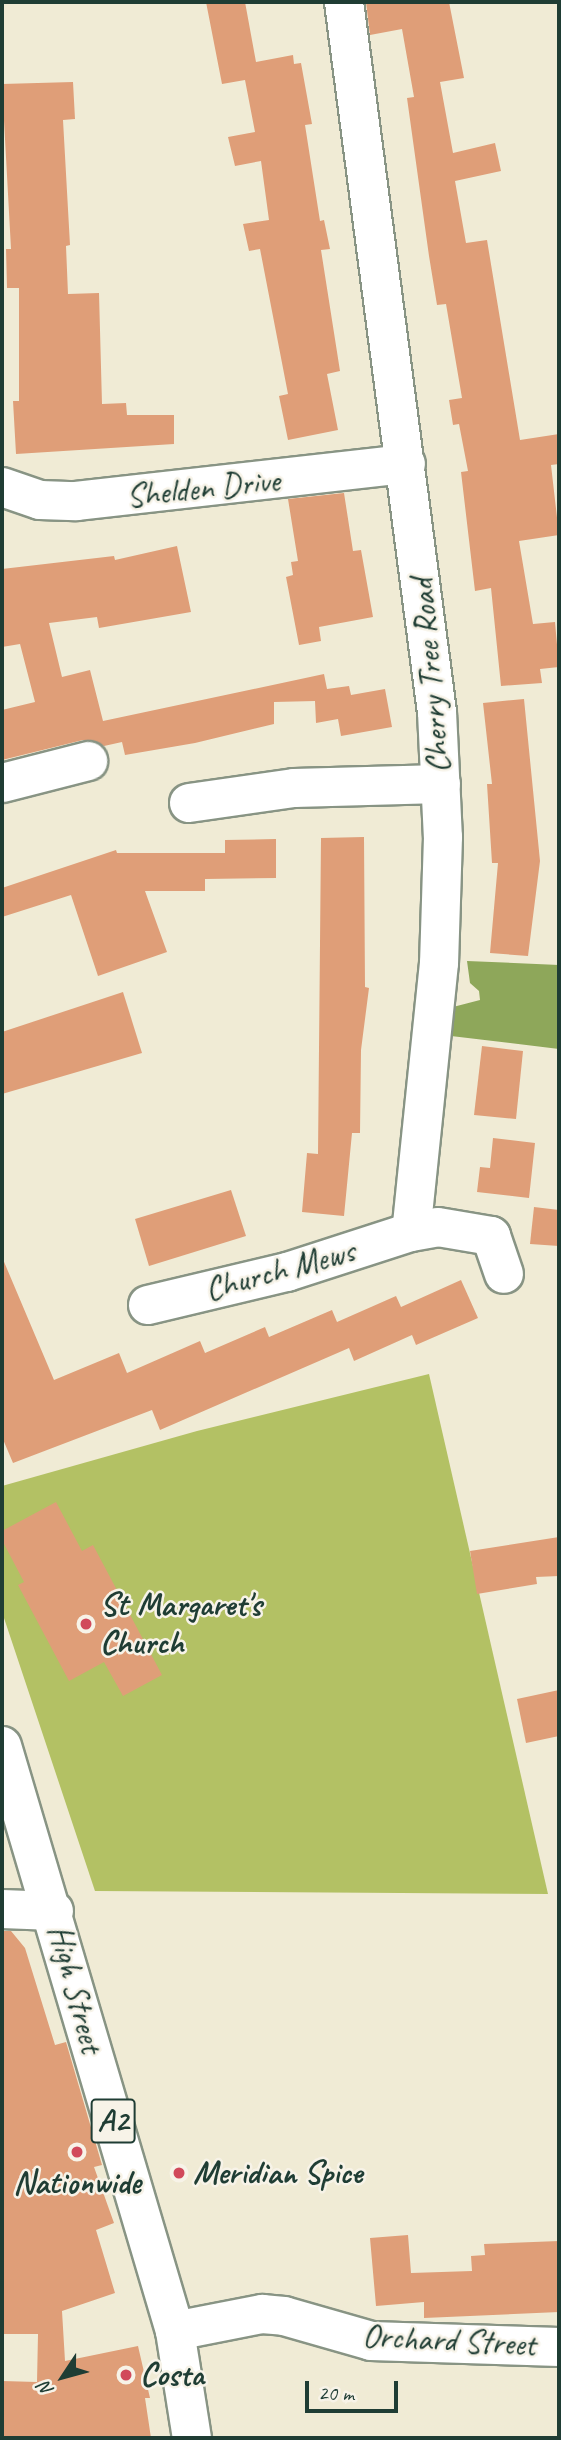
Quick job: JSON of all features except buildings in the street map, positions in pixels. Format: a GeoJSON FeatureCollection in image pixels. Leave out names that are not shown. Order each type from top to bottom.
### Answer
{"type":"FeatureCollection","features":[{"type":"Feature","properties":{"kind":"street","name":"Cherry Tree Road"},"geometry":{"type":"LineString","coordinates":[[344,2],[431,651],[441,783],[439,963],[411,1232]]}},
{"type":"Feature","properties":{"kind":"street","name":"Shelden Drive"},"geometry":{"type":"LineString","coordinates":[[2,487],[40,500],[76,501],[406,464]]}},
{"type":"Feature","properties":{"kind":"street"},"geometry":{"type":"LineString","coordinates":[[2,783],[88,761]]}},
{"type":"Feature","properties":{"kind":"street"},"geometry":{"type":"LineString","coordinates":[[189,803],[294,788],[441,783]]}},
{"type":"Feature","properties":{"kind":"street"},"geometry":{"type":"LineString","coordinates":[[411,1232],[438,1227],[491,1236],[504,1274]]}},
{"type":"Feature","properties":{"kind":"street","name":"Church Mews"},"geometry":{"type":"LineString","coordinates":[[148,1305],[287,1272],[411,1232]]}},
{"type":"Feature","properties":{"kind":"street","name":"High Street"},"geometry":{"type":"LineString","coordinates":[[2,1746],[54,1911],[175,2330],[192,2438]]}},
{"type":"Feature","properties":{"kind":"street"},"geometry":{"type":"LineString","coordinates":[[2,1909],[54,1911]]}},
{"type":"Feature","properties":{"kind":"street","name":"Orchard Street"},"geometry":{"type":"LineString","coordinates":[[175,2330],[262,2314],[293,2318],[371,2342],[559,2347]]}},
{"type":"Feature","properties":{"kind":"green space"},"geometry":{"type":"Polygon","coordinates":[[[467,961],[559,965],[559,1049],[451,1036],[453,1007],[480,1000],[479,991],[470,983],[467,961]]]}},
{"type":"Feature","properties":{"kind":"green space"},"geometry":{"type":"Polygon","coordinates":[[[429,1374],[548,1894],[95,1891],[2,1612],[2,1486],[197,1431],[429,1374]]]}},
{"type":"Feature","properties":{"kind":"place","name":"St Margaret's Church"},"geometry":{"type":"Point","coordinates":[86,1624]}},
{"type":"Feature","properties":{"kind":"place","name":"Nationwide"},"geometry":{"type":"Point","coordinates":[77,2152]}},
{"type":"Feature","properties":{"kind":"place","name":"Meridian Spice"},"geometry":{"type":"Point","coordinates":[179,2173]}},
{"type":"Feature","properties":{"kind":"place","name":"Costa"},"geometry":{"type":"Point","coordinates":[126,2375]}}]}
